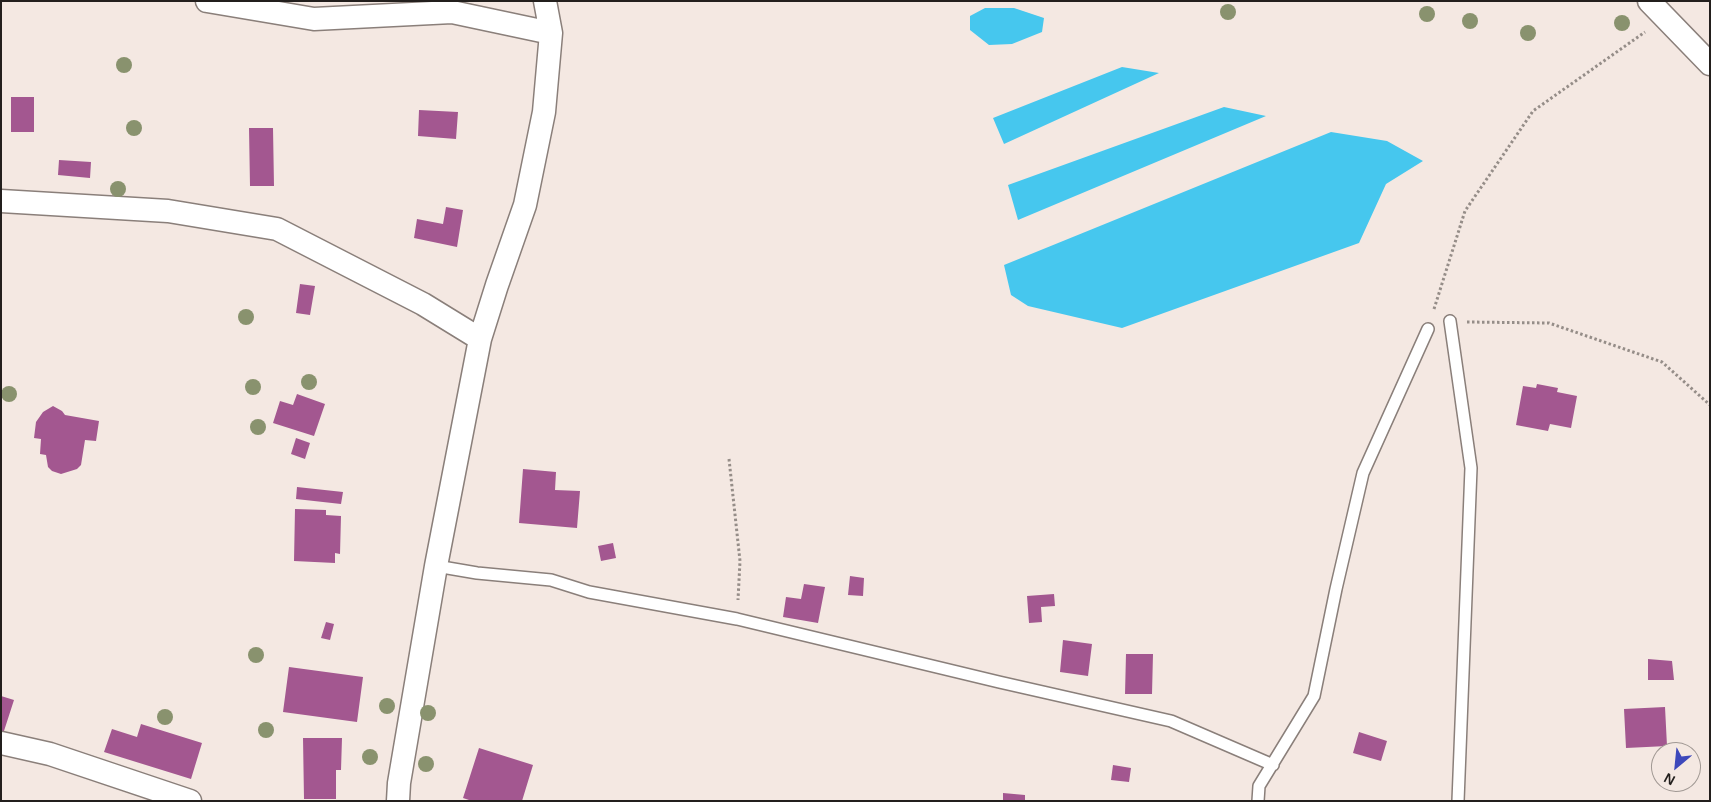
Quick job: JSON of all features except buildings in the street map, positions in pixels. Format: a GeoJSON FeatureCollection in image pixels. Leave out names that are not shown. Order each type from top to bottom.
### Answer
{"type":"FeatureCollection","features":[{"type":"Feature","properties":{"kind":"street"},"geometry":{"type":"LineString","coordinates":[[207,1],[314,19],[452,12],[552,33]]}},
{"type":"Feature","properties":{"kind":"street"},"geometry":{"type":"LineString","coordinates":[[398,801],[436,566],[480,339],[525,205],[544,112],[552,33],[545,1]]}},
{"type":"Feature","properties":{"kind":"street"},"geometry":{"type":"LineString","coordinates":[[1649,1],[1710,64]]}},
{"type":"Feature","properties":{"kind":"street"},"geometry":{"type":"LineString","coordinates":[[1,201],[168,211],[277,230],[423,304],[480,339]]}},
{"type":"Feature","properties":{"kind":"street"},"geometry":{"type":"LineString","coordinates":[[1,743],[50,754],[190,801]]}},
{"type":"Feature","properties":{"kind":"lane"},"geometry":{"type":"LineString","coordinates":[[1450,321],[1471,468],[1458,801]]}},
{"type":"Feature","properties":{"kind":"lane"},"geometry":{"type":"LineString","coordinates":[[1258,801],[1260,786],[1314,696],[1363,473],[1428,329]]}},
{"type":"Feature","properties":{"kind":"lane"},"geometry":{"type":"LineString","coordinates":[[436,566],[477,573],[551,580],[589,592],[737,618],[999,682],[1171,721],[1273,765]]}},
{"type":"Feature","properties":{"kind":"path"},"geometry":{"type":"LineString","coordinates":[[1428,329],[1465,211],[1533,111],[1665,17]]}},
{"type":"Feature","properties":{"kind":"path"},"geometry":{"type":"LineString","coordinates":[[1450,321],[1549,323],[1662,362],[1710,405]]}},
{"type":"Feature","properties":{"kind":"path"},"geometry":{"type":"LineString","coordinates":[[729,459],[740,560],[737,618]]}},
{"type":"Feature","properties":{"kind":"water"},"geometry":{"type":"Polygon","coordinates":[[[985,8],[1014,8],[1044,18],[1042,32],[1012,44],[989,45],[970,30],[970,16],[985,8]]]}},
{"type":"Feature","properties":{"kind":"water"},"geometry":{"type":"Polygon","coordinates":[[[1122,67],[1159,73],[1004,144],[993,118],[1122,67]]]}},
{"type":"Feature","properties":{"kind":"water"},"geometry":{"type":"Polygon","coordinates":[[[1224,107],[1266,116],[1018,220],[1008,185],[1224,107]]]}},
{"type":"Feature","properties":{"kind":"water"},"geometry":{"type":"Polygon","coordinates":[[[1331,132],[1387,141],[1423,161],[1386,184],[1359,243],[1122,328],[1028,306],[1011,295],[1004,265],[1331,132]]]}}]}
